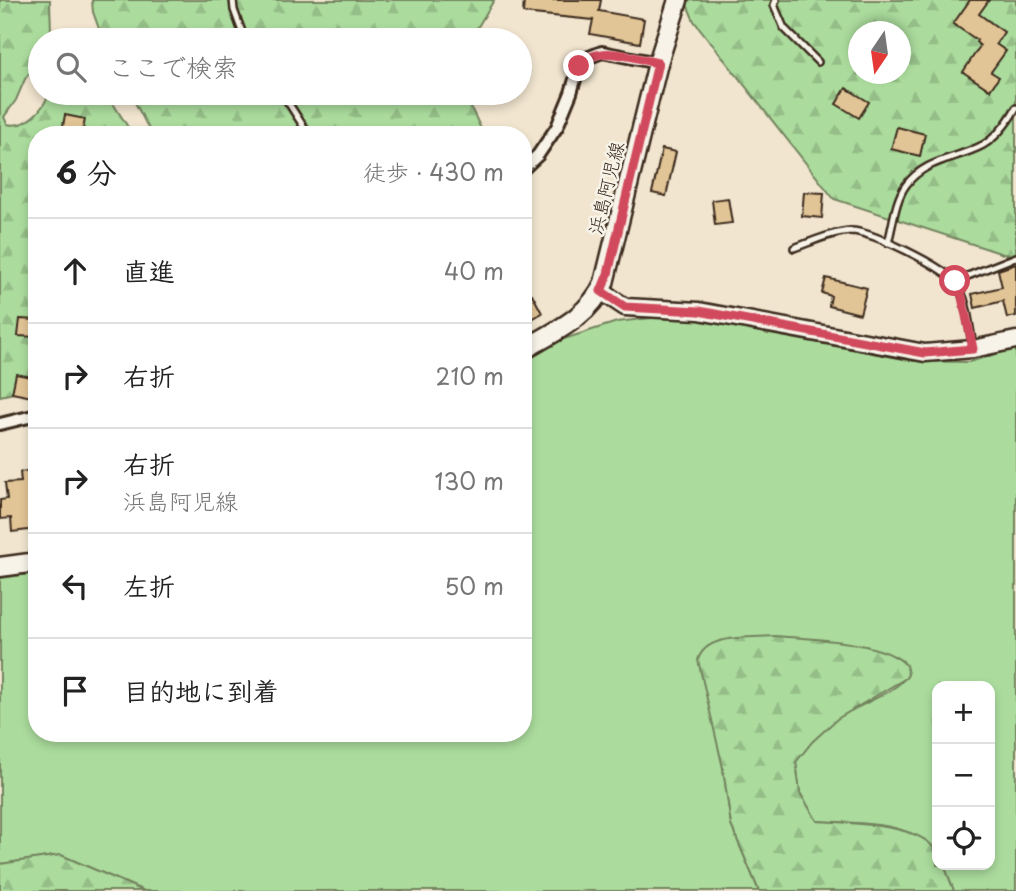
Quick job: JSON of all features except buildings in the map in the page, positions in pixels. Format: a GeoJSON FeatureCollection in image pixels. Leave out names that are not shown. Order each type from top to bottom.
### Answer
{"type":"FeatureCollection","features":[{"type":"Feature","properties":{"kind":"main road","name":"浜島阿児線"},"geometry":{"type":"LineString","coordinates":[[532,345],[572,321],[601,291],[608,274],[658,63],[678,0]]}},
{"type":"Feature","properties":{"kind":"main road"},"geometry":{"type":"LineString","coordinates":[[0,567],[28,563]]}},
{"type":"Feature","properties":{"kind":"street"},"geometry":{"type":"LineString","coordinates":[[532,161],[557,127],[572,93],[579,66],[587,58],[602,52],[658,63]]}},
{"type":"Feature","properties":{"kind":"street"},"geometry":{"type":"LineString","coordinates":[[601,291],[625,307],[699,311],[925,353],[973,349],[1016,340]]}},
{"type":"Feature","properties":{"kind":"street"},"geometry":{"type":"LineString","coordinates":[[0,424],[28,417]]}},
{"type":"Feature","properties":{"kind":"lane"},"geometry":{"type":"LineString","coordinates":[[233,0],[241,28]]}},
{"type":"Feature","properties":{"kind":"lane"},"geometry":{"type":"LineString","coordinates":[[776,0],[774,5],[784,28],[818,62]]}},
{"type":"Feature","properties":{"kind":"lane"},"geometry":{"type":"LineString","coordinates":[[290,105],[303,126]]}},
{"type":"Feature","properties":{"kind":"lane"},"geometry":{"type":"LineString","coordinates":[[888,243],[900,195],[914,177],[930,164],[990,141],[1016,108]]}},
{"type":"Feature","properties":{"kind":"lane"},"geometry":{"type":"LineString","coordinates":[[794,248],[852,231],[888,243],[938,267],[955,281],[961,292],[973,349]]}},
{"type":"Feature","properties":{"kind":"lane"},"geometry":{"type":"LineString","coordinates":[[955,281],[1016,257]]}},
{"type":"Feature","properties":{"kind":"green space"},"geometry":{"type":"Polygon","coordinates":[[[0,0],[50,0],[51,28],[28,28],[28,75],[4,117],[7,124],[27,121],[43,105],[114,105],[127,126],[28,126],[28,390],[0,396],[0,0]]]}},
{"type":"Feature","properties":{"kind":"green space"},"geometry":{"type":"Polygon","coordinates":[[[92,0],[494,0],[477,28],[99,28],[92,0]]]}},
{"type":"Feature","properties":{"kind":"green space"},"geometry":{"type":"Polygon","coordinates":[[[685,0],[1016,0],[1016,255],[1003,254],[834,199],[694,21],[685,0]]]}},
{"type":"Feature","properties":{"kind":"green space"},"geometry":{"type":"Polygon","coordinates":[[[136,105],[470,105],[480,126],[147,126],[136,105]]]}},
{"type":"Feature","properties":{"kind":"green space"},"geometry":{"type":"Polygon","coordinates":[[[676,315],[914,361],[969,362],[1016,348],[1016,891],[954,891],[946,870],[995,870],[995,681],[932,681],[932,849],[913,834],[898,829],[817,821],[800,793],[796,762],[832,722],[886,693],[908,674],[903,661],[866,647],[723,768],[731,825],[759,891],[144,891],[61,855],[0,864],[0,578],[28,574],[28,742],[532,742],[532,358],[564,339],[617,322],[676,315]]]}},
{"type":"Feature","properties":{"kind":"green space"},"geometry":{"type":"Polygon","coordinates":[[[775,636],[844,642],[881,650],[906,665],[906,678],[837,719],[812,742],[796,762],[800,793],[817,821],[864,824],[902,830],[918,836],[932,847],[932,870],[946,870],[954,891],[759,891],[731,825],[723,768],[698,660],[710,645],[742,637],[775,636]]]}},
{"type":"Feature","properties":{"kind":"green space"},"geometry":{"type":"Polygon","coordinates":[[[61,855],[144,891],[0,891],[0,864],[61,855]]]}},
{"type":"Feature","properties":{"kind":"route"},"geometry":{"type":"LineString","coordinates":[[579,66],[587,58],[602,52],[658,63],[608,274],[601,291],[615,302],[625,307],[640,309],[699,311],[925,353],[973,349],[961,292],[955,281]]}}]}
